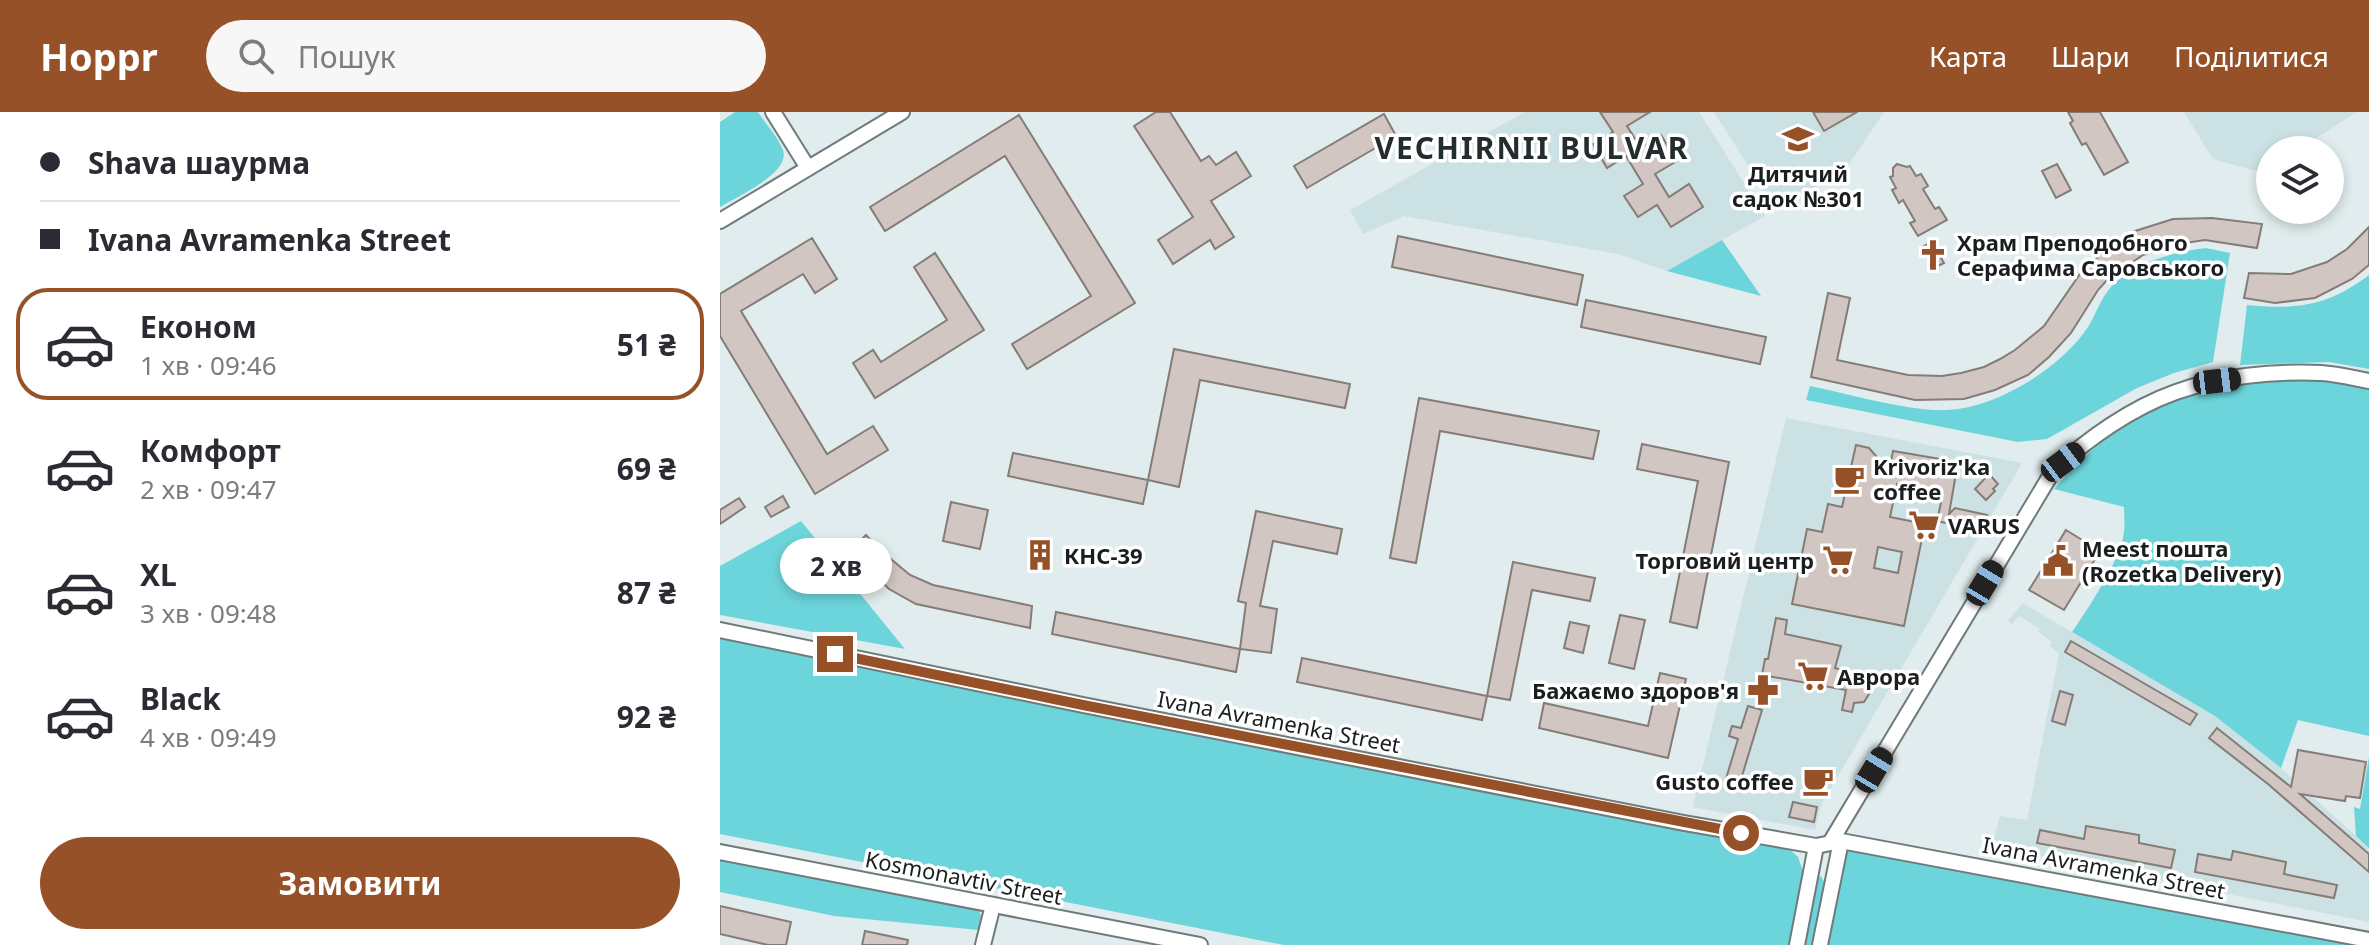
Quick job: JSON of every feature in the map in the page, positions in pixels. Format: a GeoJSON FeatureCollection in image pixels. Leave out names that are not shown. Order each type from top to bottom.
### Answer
{"type":"FeatureCollection","features":[{"type":"Feature","properties":{"kind":"street"},"geometry":{"type":"LineString","coordinates":[[773,112],[808,168]]}},
{"type":"Feature","properties":{"kind":"street"},"geometry":{"type":"LineString","coordinates":[[720,221],[902,112]]}},
{"type":"Feature","properties":{"kind":"street"},"geometry":{"type":"LineString","coordinates":[[1797,945],[1829,843],[2053,471],[2096,436],[2133,412],[2175,392],[2217,381],[2270,374],[2323,373],[2369,381]]}},
{"type":"Feature","properties":{"kind":"street","name":"Ivana Avramenka Street"},"geometry":{"type":"LineString","coordinates":[[720,630],[1668,820],[1829,843],[2369,940]]}},
{"type":"Feature","properties":{"kind":"street"},"geometry":{"type":"LineString","coordinates":[[1820,945],[1829,843]]}},
{"type":"Feature","properties":{"kind":"street","name":"Kosmonavtiv Street"},"geometry":{"type":"LineString","coordinates":[[720,852],[1200,945]]}},
{"type":"Feature","properties":{"kind":"street"},"geometry":{"type":"LineString","coordinates":[[983,945],[993,905]]}},
{"type":"Feature","properties":{"kind":"shaded area"},"geometry":{"type":"Polygon","coordinates":[[[735,112],[758,112],[781,145],[783,159],[771,176],[720,207],[720,122],[735,112]]]}},
{"type":"Feature","properties":{"kind":"shaded area"},"geometry":{"type":"Polygon","coordinates":[[[1525,112],[1699,112],[1765,216],[1667,271],[1618,254],[1404,216],[1363,234],[1350,210],[1525,112]]]}},
{"type":"Feature","properties":{"kind":"shaded area","name":"Дитячий садок №301"},"geometry":{"type":"Polygon","coordinates":[[[1714,112],[1884,112],[1847,167],[1777,211],[1714,112]]]}},
{"type":"Feature","properties":{"kind":"shaded area"},"geometry":{"type":"Polygon","coordinates":[[[2184,112],[2357,112],[2320,136],[2256,136],[2256,171],[2213,159],[2184,112]]]}},
{"type":"Feature","properties":{"kind":"shaded area"},"geometry":{"type":"Polygon","coordinates":[[[1722,240],[1761,296],[1667,271],[1722,240]]]}},
{"type":"Feature","properties":{"kind":"shaded area"},"geometry":{"type":"Polygon","coordinates":[[[2206,248],[2230,253],[2213,362],[2137,388],[2047,439],[2018,442],[1806,400],[1810,386],[1933,410],[1966,408],[2004,395],[2040,374],[2071,348],[2091,322],[2107,292],[2120,278],[2155,260],[2206,248]]]}},
{"type":"Feature","properties":{"kind":"shaded area"},"geometry":{"type":"Polygon","coordinates":[[[2369,275],[2369,369],[2329,362],[2240,365],[2247,305],[2281,307],[2311,304],[2340,293],[2369,275]]]}},
{"type":"Feature","properties":{"kind":"shaded area"},"geometry":{"type":"Polygon","coordinates":[[[2321,377],[2369,384],[2369,736],[2298,720],[2281,768],[2215,716],[2072,632],[2117,556],[2124,532],[2124,507],[2054,489],[2107,437],[2167,400],[2230,383],[2321,377]]]}},
{"type":"Feature","properties":{"kind":"shaded area"},"geometry":{"type":"Polygon","coordinates":[[[1786,418],[2022,463],[1821,805],[1815,830],[1693,807],[1786,418]]]}},
{"type":"Feature","properties":{"kind":"shaded area"},"geometry":{"type":"Polygon","coordinates":[[[801,521],[905,649],[720,615],[720,566],[801,521]]]}},
{"type":"Feature","properties":{"kind":"shaded area"},"geometry":{"type":"Polygon","coordinates":[[[2022,603],[2215,716],[2281,768],[2369,848],[2369,922],[1992,847],[2000,816],[2027,820],[2059,654],[2050,646],[2052,642],[2038,632],[2040,629],[2019,616],[2012,624],[2008,621],[2022,603]]]}},
{"type":"Feature","properties":{"kind":"shaded area"},"geometry":{"type":"Polygon","coordinates":[[[720,636],[1790,850],[1798,857],[1803,871],[1790,945],[1284,945],[720,834],[720,636]]]}},
{"type":"Feature","properties":{"kind":"shaded area"},"geometry":{"type":"Polygon","coordinates":[[[2369,757],[2369,848],[2356,836],[2354,807],[2360,809],[2369,757]]]}},
{"type":"Feature","properties":{"kind":"shaded area"},"geometry":{"type":"Polygon","coordinates":[[[1841,841],[2369,945],[1820,945],[1841,841]]]}},
{"type":"Feature","properties":{"kind":"shaded area"},"geometry":{"type":"Polygon","coordinates":[[[720,854],[978,908],[981,916],[979,930],[834,916],[720,892],[720,854]]]}},
{"type":"Feature","properties":{"kind":"shaded area"},"geometry":{"type":"Polygon","coordinates":[[[1821,876],[1824,882],[1812,945],[1802,945],[1815,880],[1821,876]]]}},
{"type":"Feature","properties":{"kind":"building"},"geometry":{"type":"Polygon","coordinates":[[[1156,112],[1170,112],[1201,161],[1209,156],[1216,165],[1236,152],[1251,176],[1211,201],[1234,237],[1215,249],[1210,240],[1173,264],[1158,240],[1193,217],[1134,126],[1156,112]]]}},
{"type":"Feature","properties":{"kind":"building"},"geometry":{"type":"Polygon","coordinates":[[[1600,112],[1650,112],[1627,126],[1641,148],[1661,135],[1677,161],[1655,174],[1669,197],[1689,184],[1703,207],[1671,227],[1657,205],[1638,217],[1624,196],[1643,184],[1626,156],[1607,168],[1593,144],[1613,132],[1600,112]]]}},
{"type":"Feature","properties":{"kind":"building"},"geometry":{"type":"Polygon","coordinates":[[[1813,112],[1857,112],[1824,131],[1813,112]]]}},
{"type":"Feature","properties":{"kind":"building"},"geometry":{"type":"Polygon","coordinates":[[[2068,112],[2100,112],[2128,162],[2104,175],[2086,143],[2082,145],[2070,123],[2073,121],[2068,112]]]}},
{"type":"Feature","properties":{"kind":"building"},"geometry":{"type":"Polygon","coordinates":[[[1384,114],[1396,136],[1307,188],[1294,166],[1384,114]]]}},
{"type":"Feature","properties":{"kind":"building"},"geometry":{"type":"Polygon","coordinates":[[[1019,115],[1135,303],[1027,369],[1012,344],[1091,296],[1005,156],[885,231],[870,207],[1019,115]]]}},
{"type":"Feature","properties":{"kind":"building"},"geometry":{"type":"Polygon","coordinates":[[[1897,164],[1910,166],[1916,176],[1921,174],[1928,186],[1923,189],[1935,209],[1939,207],[1947,220],[1918,236],[1910,223],[1915,221],[1903,200],[1899,203],[1892,190],[1896,188],[1890,177],[1897,164]]]}},
{"type":"Feature","properties":{"kind":"building"},"geometry":{"type":"Polygon","coordinates":[[[2057,164],[2071,190],[2056,198],[2042,171],[2057,164]]]}},
{"type":"Feature","properties":{"kind":"building"},"geometry":{"type":"Polygon","coordinates":[[[2212,218],[2262,224],[2257,248],[2205,240],[2143,255],[2108,279],[2071,333],[2049,357],[2028,375],[1995,390],[1964,399],[1915,400],[1811,377],[1828,293],[1850,298],[1837,360],[1908,375],[1961,373],[2000,359],[2044,326],[2080,274],[2113,243],[2132,232],[2173,219],[2212,218]]]}},
{"type":"Feature","properties":{"kind":"building"},"geometry":{"type":"Polygon","coordinates":[[[2369,227],[2369,265],[2352,279],[2315,298],[2275,303],[2244,298],[2249,273],[2291,274],[2327,262],[2347,249],[2369,227]]]}},
{"type":"Feature","properties":{"kind":"building"},"geometry":{"type":"Polygon","coordinates":[[[1398,236],[1583,275],[1577,305],[1392,267],[1398,236]]]}},
{"type":"Feature","properties":{"kind":"building"},"geometry":{"type":"Polygon","coordinates":[[[812,238],[837,279],[815,293],[803,274],[741,311],[827,454],[873,426],[888,450],[815,494],[720,336],[720,294],[812,238]]]}},
{"type":"Feature","properties":{"kind":"building","name":"Храм Преподобного Серафима Саровського"},"geometry":{"type":"Polygon","coordinates":[[[1932,242],[1944,263],[1934,268],[1922,247],[1932,242]]]}},
{"type":"Feature","properties":{"kind":"building"},"geometry":{"type":"Polygon","coordinates":[[[935,253],[984,330],[875,398],[853,363],[873,350],[881,362],[947,320],[914,267],[935,253]]]}},
{"type":"Feature","properties":{"kind":"building"},"geometry":{"type":"Polygon","coordinates":[[[1586,300],[1766,337],[1760,364],[1581,327],[1586,300]]]}},
{"type":"Feature","properties":{"kind":"building"},"geometry":{"type":"Polygon","coordinates":[[[1174,349],[1350,384],[1345,408],[1200,380],[1179,487],[1148,480],[1174,349]]]}},
{"type":"Feature","properties":{"kind":"building"},"geometry":{"type":"Polygon","coordinates":[[[1419,398],[1599,431],[1593,459],[1440,431],[1416,563],[1390,558],[1419,398]]]}},
{"type":"Feature","properties":{"kind":"building"},"geometry":{"type":"Polygon","coordinates":[[[1642,444],[1729,462],[1697,628],[1670,622],[1698,481],[1637,469],[1642,444]]]}},
{"type":"Feature","properties":{"kind":"building","name":"Торговий центр"},"geometry":{"type":"Polygon","coordinates":[[[1856,445],[1869,448],[1889,471],[1893,451],[1958,462],[1949,514],[1955,508],[1987,515],[1975,530],[1937,521],[1943,493],[1897,484],[1890,517],[1925,524],[1904,626],[1792,604],[1807,529],[1822,532],[1828,504],[1842,507],[1856,445]],[[1878,547],[1874,568],[1898,573],[1902,552],[1878,547]]]}},
{"type":"Feature","properties":{"kind":"building"},"geometry":{"type":"Polygon","coordinates":[[[1013,453],[1148,480],[1143,504],[1008,476],[1013,453]]]}},
{"type":"Feature","properties":{"kind":"building"},"geometry":{"type":"Polygon","coordinates":[[[1989,474],[1998,484],[1986,500],[1975,489],[1989,474]]]}},
{"type":"Feature","properties":{"kind":"building"},"geometry":{"type":"Polygon","coordinates":[[[783,496],[789,507],[771,517],[765,507],[783,496]]]}},
{"type":"Feature","properties":{"kind":"building"},"geometry":{"type":"Polygon","coordinates":[[[739,498],[745,507],[720,524],[720,510],[739,498]]]}},
{"type":"Feature","properties":{"kind":"building"},"geometry":{"type":"Polygon","coordinates":[[[951,502],[988,510],[980,549],[943,541],[951,502]]]}},
{"type":"Feature","properties":{"kind":"building"},"geometry":{"type":"Polygon","coordinates":[[[1256,511],[1342,529],[1337,554],[1273,541],[1260,606],[1277,609],[1271,653],[1240,649],[1246,603],[1238,601],[1256,511]]]}},
{"type":"Feature","properties":{"kind":"building"},"geometry":{"type":"Polygon","coordinates":[[[2066,530],[2100,551],[2064,610],[2029,590],[2066,530]]]}},
{"type":"Feature","properties":{"kind":"building"},"geometry":{"type":"Polygon","coordinates":[[[866,535],[910,575],[933,585],[1032,606],[1030,628],[916,604],[889,589],[850,551],[866,535]]]}},
{"type":"Feature","properties":{"kind":"building","name":"КНС-39"},"geometry":{"type":"Polygon","coordinates":[[[1033,546],[1050,548],[1047,565],[1030,563],[1033,546]]]}},
{"type":"Feature","properties":{"kind":"building"},"geometry":{"type":"Polygon","coordinates":[[[1513,562],[1595,578],[1590,601],[1532,590],[1510,700],[1487,696],[1513,562]]]}},
{"type":"Feature","properties":{"kind":"building"},"geometry":{"type":"Polygon","coordinates":[[[1056,612],[1240,649],[1236,672],[1052,634],[1056,612]]]}},
{"type":"Feature","properties":{"kind":"building"},"geometry":{"type":"Polygon","coordinates":[[[1620,615],[1645,620],[1634,669],[1609,663],[1620,615]]]}},
{"type":"Feature","properties":{"kind":"building"},"geometry":{"type":"Polygon","coordinates":[[[1776,618],[1787,620],[1785,634],[1841,646],[1835,668],[1880,676],[1864,702],[1854,703],[1852,712],[1842,710],[1846,690],[1762,675],[1776,618]]]}},
{"type":"Feature","properties":{"kind":"building"},"geometry":{"type":"Polygon","coordinates":[[[1570,622],[1589,626],[1583,653],[1564,648],[1570,622]]]}},
{"type":"Feature","properties":{"kind":"building"},"geometry":{"type":"Polygon","coordinates":[[[2071,641],[2197,714],[2190,725],[2065,652],[2071,641]]]}},
{"type":"Feature","properties":{"kind":"building"},"geometry":{"type":"Polygon","coordinates":[[[1302,658],[1487,696],[1482,720],[1297,682],[1302,658]]]}},
{"type":"Feature","properties":{"kind":"building"},"geometry":{"type":"Polygon","coordinates":[[[1660,673],[1686,679],[1668,758],[1539,728],[1544,703],[1648,726],[1660,673]]]}},
{"type":"Feature","properties":{"kind":"building"},"geometry":{"type":"Polygon","coordinates":[[[2060,691],[2073,695],[2065,725],[2052,721],[2060,691]]]}},
{"type":"Feature","properties":{"kind":"building"},"geometry":{"type":"Polygon","coordinates":[[[1748,706],[1762,710],[1739,786],[1725,782],[1738,739],[1729,736],[1732,726],[1741,728],[1748,706]]]}},
{"type":"Feature","properties":{"kind":"building"},"geometry":{"type":"Polygon","coordinates":[[[2217,728],[2291,787],[2298,750],[2366,762],[2360,798],[2346,796],[2345,801],[2300,794],[2369,854],[2369,872],[2268,784],[2209,738],[2217,728]]]}},
{"type":"Feature","properties":{"kind":"building"},"geometry":{"type":"Polygon","coordinates":[[[1793,802],[1817,807],[1814,822],[1789,817],[1793,802]]]}},
{"type":"Feature","properties":{"kind":"building"},"geometry":{"type":"Polygon","coordinates":[[[2086,826],[2139,835],[2139,843],[2175,850],[2171,868],[2037,843],[2040,830],[2084,839],[2086,826]]]}},
{"type":"Feature","properties":{"kind":"building"},"geometry":{"type":"Polygon","coordinates":[[[2233,851],[2286,862],[2284,874],[2337,885],[2334,898],[2195,872],[2198,854],[2231,860],[2233,851]]]}},
{"type":"Feature","properties":{"kind":"building"},"geometry":{"type":"Polygon","coordinates":[[[720,906],[791,922],[786,945],[768,945],[720,934],[720,906]]]}},
{"type":"Feature","properties":{"kind":"building"},"geometry":{"type":"Polygon","coordinates":[[[865,931],[908,940],[907,945],[862,945],[865,931]]]}},
{"type":"Feature","properties":{"kind":"place","name":"Дитячий садок №301"},"geometry":{"type":"Point","coordinates":[1798,139]}},
{"type":"Feature","properties":{"kind":"place","name":"Храм Преподобного Серафима Саровського"},"geometry":{"type":"Point","coordinates":[1933,255]}},
{"type":"Feature","properties":{"kind":"place","name":"Krivoriz'ka coffee"},"geometry":{"type":"Point","coordinates":[1849,479]}},
{"type":"Feature","properties":{"kind":"place","name":"VARUS"},"geometry":{"type":"Point","coordinates":[1924,525]}},
{"type":"Feature","properties":{"kind":"place","name":"КНС-39"},"geometry":{"type":"Point","coordinates":[1040,555]}},
{"type":"Feature","properties":{"kind":"place","name":"Торговий центр"},"geometry":{"type":"Point","coordinates":[1838,560]}},
{"type":"Feature","properties":{"kind":"place","name":"Meest пошта (Rozetka Delivery)"},"geometry":{"type":"Point","coordinates":[2058,561]}},
{"type":"Feature","properties":{"kind":"place","name":"Аврора"},"geometry":{"type":"Point","coordinates":[1813,676]}},
{"type":"Feature","properties":{"kind":"place","name":"Бажаємо здоров'я"},"geometry":{"type":"Point","coordinates":[1763,690]}},
{"type":"Feature","properties":{"kind":"place","name":"Gusto coffee"},"geometry":{"type":"Point","coordinates":[1818,781]}},
{"type":"Feature","properties":{"kind":"district","name":"VECHIRNII BULVAR"},"geometry":{"type":"Point","coordinates":[1532,147]}},
{"type":"Feature","properties":{"kind":"route"},"geometry":{"type":"LineString","coordinates":[[835,654],[1741,833]]}}]}
